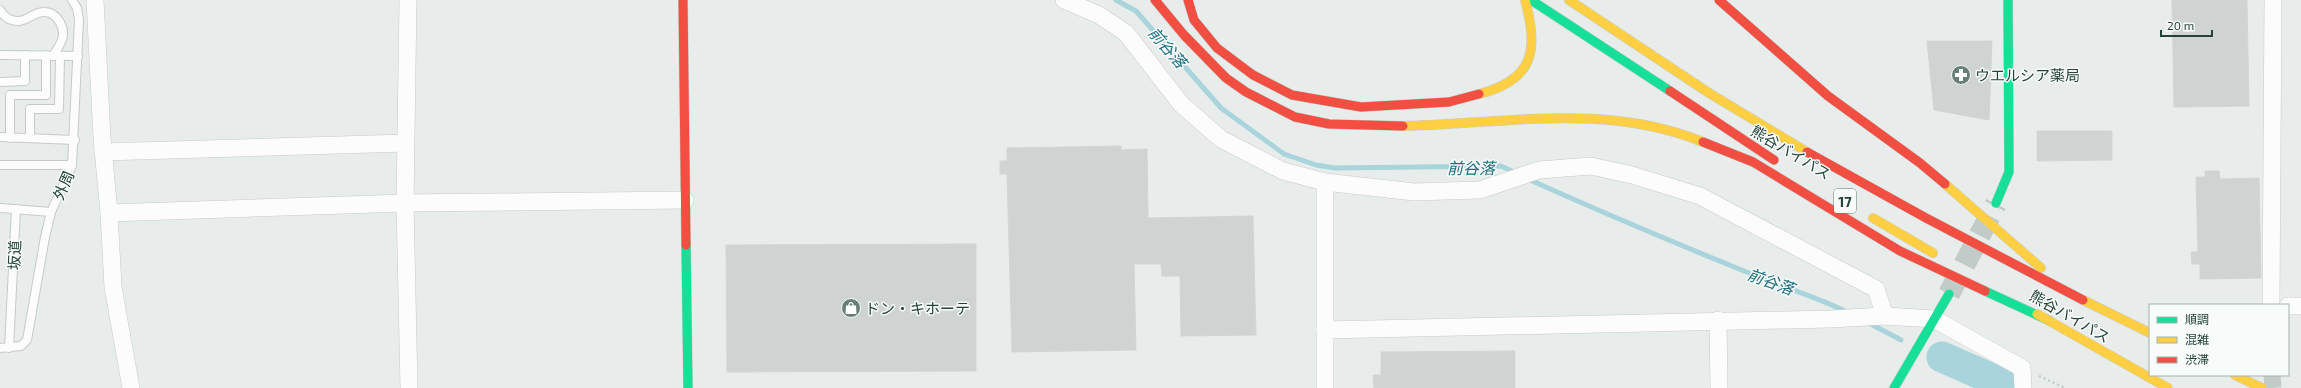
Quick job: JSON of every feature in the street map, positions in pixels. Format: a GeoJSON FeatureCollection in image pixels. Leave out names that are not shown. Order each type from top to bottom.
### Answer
{"type":"FeatureCollection","features":[{"type":"Feature","properties":{"kind":"main road"},"geometry":{"type":"LineString","coordinates":[[683,0],[688,388]]}},
{"type":"Feature","properties":{"kind":"main road"},"geometry":{"type":"LineString","coordinates":[[1155,0],[1184,35],[1226,78],[1246,92],[1296,117],[1329,124],[1375,126],[1442,125],[1557,117],[1617,119],[1654,125],[1694,138],[1753,162],[1900,251],[2050,321]]}},
{"type":"Feature","properties":{"kind":"main road"},"geometry":{"type":"LineString","coordinates":[[1188,0],[1194,20],[1218,48],[1253,74],[1292,95],[1361,107],[1449,102],[1499,90],[1515,80],[1526,66],[1533,44],[1532,21],[1525,0]]}},
{"type":"Feature","properties":{"kind":"main road","name":"熊谷バイパス"},"geometry":{"type":"LineString","coordinates":[[1531,0],[1784,165]]}},
{"type":"Feature","properties":{"kind":"main road","name":"熊谷バイパス"},"geometry":{"type":"LineString","coordinates":[[1569,0],[1638,48],[1776,135],[1919,215],[2149,332]]}},
{"type":"Feature","properties":{"kind":"main road"},"geometry":{"type":"LineString","coordinates":[[1719,0],[1828,96],[1920,163],[2038,266],[2076,296]]}},
{"type":"Feature","properties":{"kind":"main road"},"geometry":{"type":"LineString","coordinates":[[1996,203],[2009,172],[2008,0]]}},
{"type":"Feature","properties":{"kind":"main road","name":"17"},"geometry":{"type":"LineString","coordinates":[[1866,213],[1941,257]]}},
{"type":"Feature","properties":{"kind":"main road","name":"熊谷バイパス"},"geometry":{"type":"LineString","coordinates":[[1954,265],[2168,388]]}},
{"type":"Feature","properties":{"kind":"main road"},"geometry":{"type":"LineString","coordinates":[[1894,388],[1949,294]]}},
{"type":"Feature","properties":{"kind":"main road"},"geometry":{"type":"LineString","coordinates":[[2238,376],[2262,388]]}},
{"type":"Feature","properties":{"kind":"street"},"geometry":{"type":"LineString","coordinates":[[95,0],[104,152],[110,213],[113,287],[130,388]]}},
{"type":"Feature","properties":{"kind":"street"},"geometry":{"type":"LineString","coordinates":[[408,0],[405,203],[409,388]]}},
{"type":"Feature","properties":{"kind":"street"},"geometry":{"type":"LineString","coordinates":[[1064,0],[1099,15],[1126,33],[1180,104],[1221,139],[1283,171],[1325,182],[1414,192],[1480,190],[1539,170],[1591,166],[1632,175],[1700,196],[1876,288],[1885,316]]}},
{"type":"Feature","properties":{"kind":"street"},"geometry":{"type":"LineString","coordinates":[[2271,304],[2273,0]]}},
{"type":"Feature","properties":{"kind":"street"},"geometry":{"type":"LineString","coordinates":[[104,152],[406,144]]}},
{"type":"Feature","properties":{"kind":"street"},"geometry":{"type":"LineString","coordinates":[[1325,182],[1325,388]]}},
{"type":"Feature","properties":{"kind":"street"},"geometry":{"type":"LineString","coordinates":[[110,213],[405,203],[685,200]]}},
{"type":"Feature","properties":{"kind":"street"},"geometry":{"type":"LineString","coordinates":[[2289,306],[2301,306]]}},
{"type":"Feature","properties":{"kind":"street"},"geometry":{"type":"LineString","coordinates":[[1325,330],[1718,320],[1830,319],[1885,316],[1934,319],[2022,368],[2023,388]]}},
{"type":"Feature","properties":{"kind":"street"},"geometry":{"type":"LineString","coordinates":[[1718,320],[1720,388]]}},
{"type":"Feature","properties":{"kind":"lane","name":"外周"},"geometry":{"type":"LineString","coordinates":[[4,348],[21,346],[27,340],[44,237],[51,212],[72,165],[75,140],[79,20],[77,8],[72,0]]}},
{"type":"Feature","properties":{"kind":"lane"},"geometry":{"type":"LineString","coordinates":[[0,10],[7,19],[18,21],[25,20],[36,13],[53,14],[58,18],[63,34],[62,41],[53,56],[46,95],[10,95],[10,138]]}},
{"type":"Feature","properties":{"kind":"lane"},"geometry":{"type":"LineString","coordinates":[[0,55],[78,56]]}},
{"type":"Feature","properties":{"kind":"lane"},"geometry":{"type":"LineString","coordinates":[[0,82],[25,81],[25,55]]}},
{"type":"Feature","properties":{"kind":"lane"},"geometry":{"type":"LineString","coordinates":[[30,138],[30,109],[60,109],[53,56]]}},
{"type":"Feature","properties":{"kind":"lane"},"geometry":{"type":"LineString","coordinates":[[0,137],[75,140]]}},
{"type":"Feature","properties":{"kind":"lane"},"geometry":{"type":"LineString","coordinates":[[0,165],[72,165]]}},
{"type":"Feature","properties":{"kind":"lane"},"geometry":{"type":"LineString","coordinates":[[0,208],[51,212]]}},
{"type":"Feature","properties":{"kind":"lane","name":"坂道"},"geometry":{"type":"LineString","coordinates":[[4,348],[16,209]]}},
{"type":"Feature","properties":{"kind":"path"},"geometry":{"type":"LineString","coordinates":[[2022,368],[2065,388]]}},
{"type":"Feature","properties":{"kind":"building"},"geometry":{"type":"Polygon","coordinates":[[[2172,0],[2247,0],[2249,106],[2174,107],[2172,0]]]}},
{"type":"Feature","properties":{"kind":"building","name":"ウエルシア薬局"},"geometry":{"type":"Polygon","coordinates":[[[1927,41],[1992,41],[1989,120],[1934,110],[1927,41]]]}},
{"type":"Feature","properties":{"kind":"building"},"geometry":{"type":"Polygon","coordinates":[[[2037,131],[2112,131],[2112,160],[2037,161],[2037,131]]]}},
{"type":"Feature","properties":{"kind":"building"},"geometry":{"type":"Polygon","coordinates":[[[1121,146],[1121,150],[1147,149],[1148,218],[1253,216],[1256,335],[1181,336],[1180,276],[1162,276],[1161,264],[1134,264],[1136,350],[1012,352],[1007,174],[1000,174],[1000,161],[1007,161],[1007,148],[1121,146]]]}},
{"type":"Feature","properties":{"kind":"building"},"geometry":{"type":"Polygon","coordinates":[[[2205,171],[2219,171],[2220,179],[2259,178],[2261,278],[2200,279],[2200,264],[2192,264],[2191,252],[2198,252],[2196,177],[2205,177],[2205,171]]]}},
{"type":"Feature","properties":{"kind":"building","name":"ドン・キホーテ"},"geometry":{"type":"Polygon","coordinates":[[[976,244],[976,371],[727,372],[726,245],[976,244]]]}},
{"type":"Feature","properties":{"kind":"building"},"geometry":{"type":"Polygon","coordinates":[[[1515,351],[1515,388],[1374,388],[1373,375],[1381,375],[1381,352],[1515,351]]]}},
{"type":"Feature","properties":{"kind":"waterway","name":"前谷落"},"geometry":{"type":"LineString","coordinates":[[1116,0],[1136,11],[1221,108],[1284,154],[1316,165],[1335,168],[1501,166],[1516,173]]}},
{"type":"Feature","properties":{"kind":"waterway","name":"前谷落"},"geometry":{"type":"LineString","coordinates":[[1528,179],[1666,239],[1761,278],[1823,301],[1847,312]]}},
{"type":"Feature","properties":{"kind":"waterway","name":"前谷落"},"geometry":{"type":"LineString","coordinates":[[1867,322],[1901,340]]}},
{"type":"Feature","properties":{"kind":"waterway","name":"前谷落"},"geometry":{"type":"LineString","coordinates":[[1942,357],[2008,386]]}},
{"type":"Feature","properties":{"kind":"tunnel"},"geometry":{"type":"LineString","coordinates":[[1949,294],[1996,204]]}},
{"type":"Feature","properties":{"kind":"tunnel"},"geometry":{"type":"LineString","coordinates":[[2272,376],[2273,388]]}},
{"type":"Feature","properties":{"kind":"traffic: fast"},"geometry":{"type":"LineString","coordinates":[[1531,0],[1670,91]]}},
{"type":"Feature","properties":{"kind":"traffic: fast"},"geometry":{"type":"LineString","coordinates":[[1996,203],[2009,172],[2008,0]]}},
{"type":"Feature","properties":{"kind":"traffic: fast"},"geometry":{"type":"LineString","coordinates":[[686,245],[688,388]]}},
{"type":"Feature","properties":{"kind":"traffic: fast"},"geometry":{"type":"LineString","coordinates":[[1985,291],[2050,321]]}},
{"type":"Feature","properties":{"kind":"traffic: fast"},"geometry":{"type":"LineString","coordinates":[[1894,388],[1949,294]]}},
{"type":"Feature","properties":{"kind":"traffic: slow"},"geometry":{"type":"LineString","coordinates":[[1479,94],[1497,88],[1511,80],[1521,71],[1528,60],[1531,48],[1531,34],[1525,0]]}},
{"type":"Feature","properties":{"kind":"traffic: slow"},"geometry":{"type":"LineString","coordinates":[[1569,0],[1709,93],[1807,152]]}},
{"type":"Feature","properties":{"kind":"traffic: slow"},"geometry":{"type":"LineString","coordinates":[[1403,126],[1554,118],[1592,119],[1629,122],[1666,130],[1703,142]]}},
{"type":"Feature","properties":{"kind":"traffic: slow"},"geometry":{"type":"LineString","coordinates":[[1945,184],[2041,268]]}},
{"type":"Feature","properties":{"kind":"traffic: slow"},"geometry":{"type":"LineString","coordinates":[[1873,218],[1933,253]]}},
{"type":"Feature","properties":{"kind":"traffic: slow"},"geometry":{"type":"LineString","coordinates":[[2083,300],[2149,333]]}},
{"type":"Feature","properties":{"kind":"traffic: slow"},"geometry":{"type":"LineString","coordinates":[[2037,314],[2168,388]]}},
{"type":"Feature","properties":{"kind":"traffic: slow"},"geometry":{"type":"LineString","coordinates":[[2237,376],[2262,388]]}},
{"type":"Feature","properties":{"kind":"traffic: jam"},"geometry":{"type":"LineString","coordinates":[[683,0],[686,245]]}},
{"type":"Feature","properties":{"kind":"traffic: jam"},"geometry":{"type":"LineString","coordinates":[[1155,0],[1184,35],[1226,78],[1246,92],[1295,117],[1329,124],[1403,126]]}},
{"type":"Feature","properties":{"kind":"traffic: jam"},"geometry":{"type":"LineString","coordinates":[[1188,0],[1194,20],[1217,48],[1253,75],[1292,95],[1361,107],[1449,102],[1479,94]]}},
{"type":"Feature","properties":{"kind":"traffic: jam"},"geometry":{"type":"LineString","coordinates":[[1719,0],[1828,96],[1920,163],[1945,184]]}},
{"type":"Feature","properties":{"kind":"traffic: jam"},"geometry":{"type":"LineString","coordinates":[[1670,91],[1774,160]]}},
{"type":"Feature","properties":{"kind":"traffic: jam"},"geometry":{"type":"LineString","coordinates":[[1703,142],[1753,162],[1900,251],[1985,291]]}},
{"type":"Feature","properties":{"kind":"traffic: jam"},"geometry":{"type":"LineString","coordinates":[[1807,152],[1926,218],[2083,300]]}},
{"type":"Feature","properties":{"kind":"place","name":"ウエルシア薬局"},"geometry":{"type":"Point","coordinates":[1961,75]}},
{"type":"Feature","properties":{"kind":"place","name":"ドン・キホーテ"},"geometry":{"type":"Point","coordinates":[851,308]}}]}
